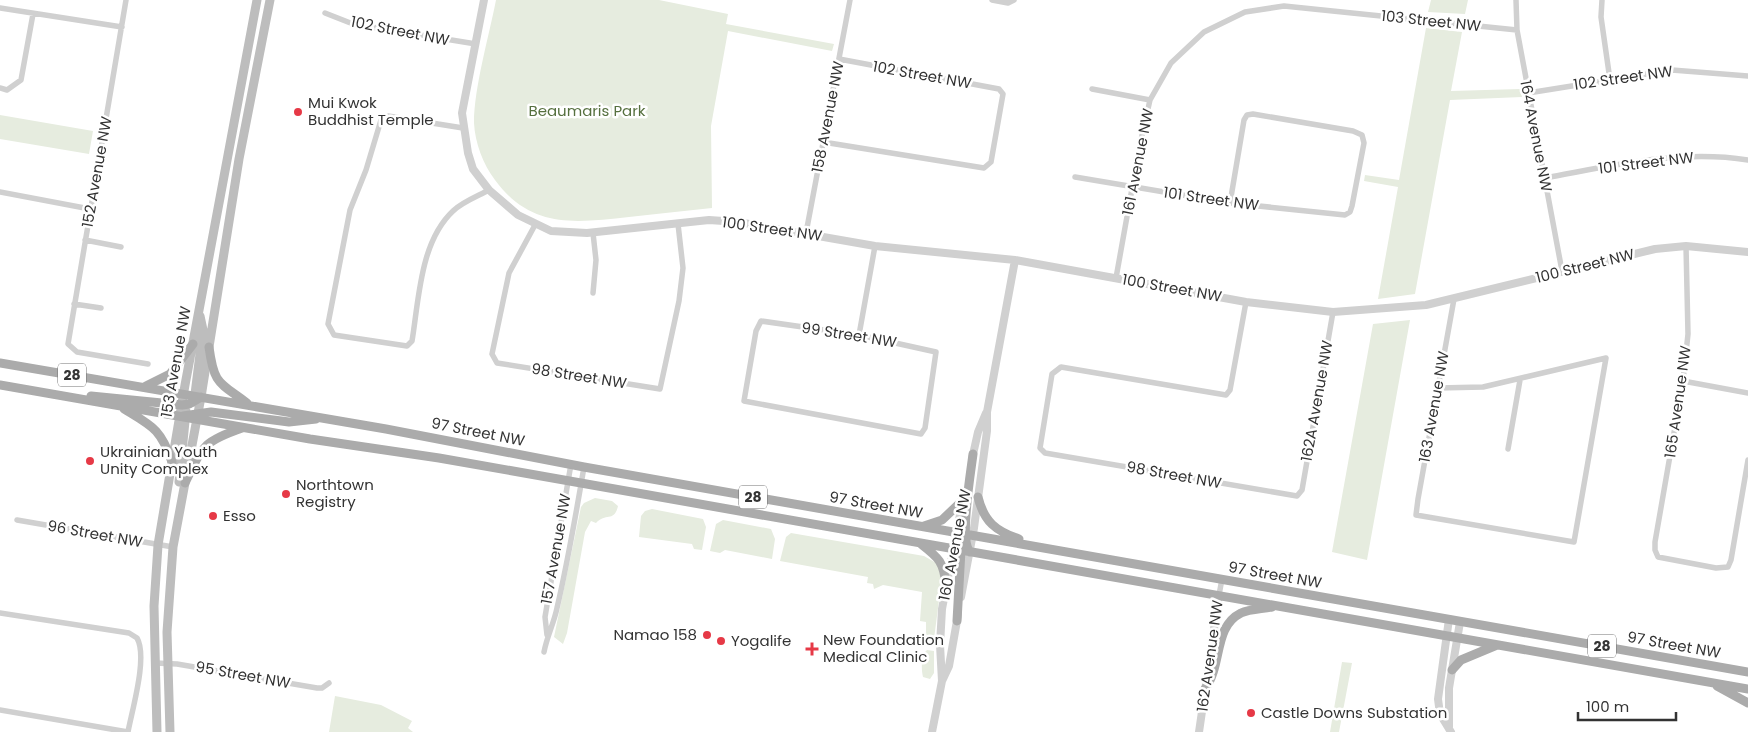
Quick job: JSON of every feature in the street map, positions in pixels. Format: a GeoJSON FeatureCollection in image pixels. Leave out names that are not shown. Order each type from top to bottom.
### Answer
{"type":"FeatureCollection","features":[{"type":"Feature","properties":{"kind":"main road","name":"153 Avenue NW"},"geometry":{"type":"LineString","coordinates":[[184,393],[257,0]]}},
{"type":"Feature","properties":{"kind":"main road","name":"153 Avenue NW"},"geometry":{"type":"LineString","coordinates":[[157,732],[154,606],[158,545],[172,462],[191,409],[209,347],[239,160],[270,0]]}},
{"type":"Feature","properties":{"kind":"main road"},"geometry":{"type":"LineString","coordinates":[[182,500],[179,482],[203,330],[199,309]]}},
{"type":"Feature","properties":{"kind":"main road"},"geometry":{"type":"LineString","coordinates":[[145,386],[170,374],[193,344]]}},
{"type":"Feature","properties":{"kind":"main road"},"geometry":{"type":"LineString","coordinates":[[209,347],[212,372],[219,382],[249,404]]}},
{"type":"Feature","properties":{"kind":"main road","name":"97 Street NW"},"geometry":{"type":"LineString","coordinates":[[0,363],[184,393],[191,409],[243,428],[568,481],[1748,689]]}},
{"type":"Feature","properties":{"kind":"main road","name":"97 Street NW"},"geometry":{"type":"LineString","coordinates":[[0,385],[119,406],[191,409],[249,404],[584,467],[1747,671]]}},
{"type":"Feature","properties":{"kind":"main road"},"geometry":{"type":"LineString","coordinates":[[59,395],[105,396],[289,422],[324,418]]}},
{"type":"Feature","properties":{"kind":"main road"},"geometry":{"type":"LineString","coordinates":[[119,406],[153,427],[161,435],[172,462]]}},
{"type":"Feature","properties":{"kind":"main road","name":"153 Avenue NW"},"geometry":{"type":"LineString","coordinates":[[170,732],[168,596],[173,547],[185,483],[191,409]]}},
{"type":"Feature","properties":{"kind":"main road"},"geometry":{"type":"LineString","coordinates":[[185,483],[204,446],[216,437],[243,428]]}},
{"type":"Feature","properties":{"kind":"main road"},"geometry":{"type":"LineString","coordinates":[[957,621],[961,550],[966,549],[965,534],[973,454]]}},
{"type":"Feature","properties":{"kind":"main road"},"geometry":{"type":"LineString","coordinates":[[978,497],[986,519],[996,529],[1043,548]]}},
{"type":"Feature","properties":{"kind":"main road"},"geometry":{"type":"LineString","coordinates":[[921,526],[942,520],[962,501]]}},
{"type":"Feature","properties":{"kind":"main road"},"geometry":{"type":"LineString","coordinates":[[918,543],[935,555],[942,564],[946,586]]}},
{"type":"Feature","properties":{"kind":"main road"},"geometry":{"type":"LineString","coordinates":[[1205,689],[1216,670],[1221,638],[1227,624],[1242,613],[1277,606]]}},
{"type":"Feature","properties":{"kind":"main road"},"geometry":{"type":"LineString","coordinates":[[1452,670],[1461,660],[1497,644]]}},
{"type":"Feature","properties":{"kind":"main road"},"geometry":{"type":"LineString","coordinates":[[1708,682],[1748,703]]}},
{"type":"Feature","properties":{"kind":"street","name":"152 Avenue NW"},"geometry":{"type":"LineString","coordinates":[[126,0],[68,344],[76,352],[148,364]]}},
{"type":"Feature","properties":{"kind":"street","name":"100 Street NW"},"geometry":{"type":"LineString","coordinates":[[484,0],[462,114],[463,128],[473,169],[489,190],[518,215],[535,225],[551,231],[594,233],[708,220],[738,222],[874,246],[1015,260],[1246,302],[1333,312],[1412,307],[1454,299],[1655,249],[1686,246],[1748,252]]}},
{"type":"Feature","properties":{"kind":"street","name":"158 Avenue NW"},"geometry":{"type":"LineString","coordinates":[[806,233],[850,0]]}},
{"type":"Feature","properties":{"kind":"street"},"geometry":{"type":"LineString","coordinates":[[992,0],[1008,3],[1014,0]]}},
{"type":"Feature","properties":{"kind":"street","name":"164 Avenue NW"},"geometry":{"type":"LineString","coordinates":[[1516,0],[1517,30],[1562,272]]}},
{"type":"Feature","properties":{"kind":"street"},"geometry":{"type":"LineString","coordinates":[[1602,0],[1601,17],[1610,80]]}},
{"type":"Feature","properties":{"kind":"street","name":"103 Street NW"},"geometry":{"type":"LineString","coordinates":[[1179,53],[1204,32],[1224,21],[1245,12],[1274,6],[1320,8],[1517,30]]}},
{"type":"Feature","properties":{"kind":"street"},"geometry":{"type":"LineString","coordinates":[[0,8],[122,28]]}},
{"type":"Feature","properties":{"kind":"street","name":"102 Street NW"},"geometry":{"type":"LineString","coordinates":[[325,13],[353,24],[476,44]]}},
{"type":"Feature","properties":{"kind":"street"},"geometry":{"type":"LineString","coordinates":[[0,88],[7,90],[21,80],[33,14]]}},
{"type":"Feature","properties":{"kind":"street","name":"161 Avenue NW"},"geometry":{"type":"LineString","coordinates":[[1116,278],[1150,100],[1164,73],[1179,53]]}},
{"type":"Feature","properties":{"kind":"street","name":"102 Street NW"},"geometry":{"type":"LineString","coordinates":[[823,142],[984,168],[991,162],[1003,94],[999,89],[839,59]]}},
{"type":"Feature","properties":{"kind":"street","name":"102 Street NW"},"geometry":{"type":"LineString","coordinates":[[1528,93],[1672,70],[1748,76]]}},
{"type":"Feature","properties":{"kind":"street"},"geometry":{"type":"LineString","coordinates":[[1092,89],[1150,100]]}},
{"type":"Feature","properties":{"kind":"street","name":"101 Street NW"},"geometry":{"type":"LineString","coordinates":[[1075,177],[1230,203],[1340,216],[1348,214],[1352,206],[1364,143],[1362,135],[1353,131],[1254,114],[1247,115],[1244,120],[1230,203]]}},
{"type":"Feature","properties":{"kind":"street"},"geometry":{"type":"LineString","coordinates":[[463,128],[388,116],[381,120],[366,170],[350,210],[328,324],[334,335],[407,346],[412,341],[425,263],[437,231],[454,210],[489,190]]}},
{"type":"Feature","properties":{"kind":"street","name":"101 Street NW"},"geometry":{"type":"LineString","coordinates":[[1544,178],[1663,158],[1712,156],[1748,160]]}},
{"type":"Feature","properties":{"kind":"street"},"geometry":{"type":"LineString","coordinates":[[0,192],[90,209]]}},
{"type":"Feature","properties":{"kind":"street","name":"98 Street NW"},"geometry":{"type":"LineString","coordinates":[[535,225],[509,273],[492,354],[497,364],[660,389],[679,301],[682,268],[678,224]]}},
{"type":"Feature","properties":{"kind":"street"},"geometry":{"type":"LineString","coordinates":[[593,293],[596,260],[594,233]]}},
{"type":"Feature","properties":{"kind":"street"},"geometry":{"type":"LineString","coordinates":[[85,240],[122,247]]}},
{"type":"Feature","properties":{"kind":"street"},"geometry":{"type":"LineString","coordinates":[[859,335],[874,246]]}},
{"type":"Feature","properties":{"kind":"street","name":"165 Avenue NW"},"geometry":{"type":"LineString","coordinates":[[1686,246],[1688,334],[1683,381],[1655,542],[1655,550],[1658,557],[1716,568],[1728,567],[1731,560],[1748,460]]}},
{"type":"Feature","properties":{"kind":"street","name":"160 Avenue NW"},"geometry":{"type":"LineString","coordinates":[[942,681],[940,645],[946,586],[961,550],[978,497],[987,431],[987,412],[1015,260]]}},
{"type":"Feature","properties":{"kind":"street","name":"163 Avenue NW"},"geometry":{"type":"LineString","coordinates":[[1454,299],[1416,514],[1574,542],[1606,358],[1520,380]]}},
{"type":"Feature","properties":{"kind":"street","name":"98 Street NW"},"geometry":{"type":"LineString","coordinates":[[1246,302],[1230,390],[1226,395],[1061,367],[1052,374],[1040,448],[1045,453],[1297,496],[1302,490]]}},
{"type":"Feature","properties":{"kind":"street"},"geometry":{"type":"LineString","coordinates":[[74,304],[101,308]]}},
{"type":"Feature","properties":{"kind":"street","name":"162A Avenue NW"},"geometry":{"type":"LineString","coordinates":[[1302,490],[1333,312]]}},
{"type":"Feature","properties":{"kind":"street","name":"99 Street NW"},"geometry":{"type":"LineString","coordinates":[[761,321],[859,335],[936,352],[925,428],[921,434],[744,401],[756,331],[761,321]]}},
{"type":"Feature","properties":{"kind":"street"},"geometry":{"type":"LineString","coordinates":[[1438,388],[1483,387],[1520,380],[1508,449]]}},
{"type":"Feature","properties":{"kind":"street"},"geometry":{"type":"LineString","coordinates":[[1683,381],[1748,393]]}},
{"type":"Feature","properties":{"kind":"street","name":"160 Avenue NW"},"geometry":{"type":"LineString","coordinates":[[965,534],[962,501],[978,432],[987,412]]}},
{"type":"Feature","properties":{"kind":"street","name":"157 Avenue NW"},"geometry":{"type":"LineString","coordinates":[[544,652],[547,634],[545,617],[571,464]]}},
{"type":"Feature","properties":{"kind":"street","name":"157 Avenue NW"},"geometry":{"type":"LineString","coordinates":[[547,634],[555,619],[584,467]]}},
{"type":"Feature","properties":{"kind":"street","name":"96 Street NW"},"geometry":{"type":"LineString","coordinates":[[17,520],[173,547]]}},
{"type":"Feature","properties":{"kind":"street","name":"162 Avenue NW"},"geometry":{"type":"LineString","coordinates":[[1199,732],[1222,579]]}},
{"type":"Feature","properties":{"kind":"street"},"geometry":{"type":"LineString","coordinates":[[0,613],[129,633],[140,644],[140,663],[128,732],[0,710]]}},
{"type":"Feature","properties":{"kind":"street"},"geometry":{"type":"LineString","coordinates":[[1448,619],[1438,699],[1440,714],[1450,730]]}},
{"type":"Feature","properties":{"kind":"street","name":"160 Avenue NW"},"geometry":{"type":"LineString","coordinates":[[932,732],[942,681],[949,666],[957,621]]}},
{"type":"Feature","properties":{"kind":"street"},"geometry":{"type":"LineString","coordinates":[[1450,730],[1449,688],[1460,622]]}},
{"type":"Feature","properties":{"kind":"street","name":"95 Street NW"},"geometry":{"type":"LineString","coordinates":[[155,664],[168,663],[317,688],[329,683]]}},
{"type":"Feature","properties":{"kind":"green space","name":"Beaumaris Park"},"geometry":{"type":"Polygon","coordinates":[[[496,0],[659,0],[728,14],[726,24],[834,44],[832,51],[728,31],[711,126],[712,208],[590,221],[555,219],[539,215],[523,207],[509,196],[491,174],[478,146],[474,123],[476,94],[496,0]]]}},
{"type":"Feature","properties":{"kind":"green space"},"geometry":{"type":"Polygon","coordinates":[[[1431,0],[1468,0],[1465,14],[1428,12],[1431,0]]]}},
{"type":"Feature","properties":{"kind":"green space"},"geometry":{"type":"Polygon","coordinates":[[[1426,28],[1462,32],[1451,91],[1520,89],[1522,97],[1450,100],[1415,294],[1378,299],[1398,187],[1364,181],[1365,175],[1399,180],[1426,28]]]}},
{"type":"Feature","properties":{"kind":"green space"},"geometry":{"type":"Polygon","coordinates":[[[0,115],[93,131],[89,154],[0,139],[0,115]]]}},
{"type":"Feature","properties":{"kind":"green space"},"geometry":{"type":"Polygon","coordinates":[[[1410,320],[1367,560],[1332,552],[1373,324],[1410,320]]]}},
{"type":"Feature","properties":{"kind":"green space"},"geometry":{"type":"Polygon","coordinates":[[[595,498],[612,501],[618,506],[612,516],[603,518],[596,523],[591,521],[585,532],[567,633],[563,644],[554,637],[581,507],[584,503],[595,498]]]}},
{"type":"Feature","properties":{"kind":"green space"},"geometry":{"type":"Polygon","coordinates":[[[652,509],[703,519],[706,527],[702,550],[694,549],[692,544],[639,537],[641,516],[645,511],[652,509]]]}},
{"type":"Feature","properties":{"kind":"green space"},"geometry":{"type":"Polygon","coordinates":[[[723,520],[771,529],[775,539],[772,559],[725,550],[720,553],[710,551],[716,524],[723,520]]]}},
{"type":"Feature","properties":{"kind":"green space"},"geometry":{"type":"Polygon","coordinates":[[[791,533],[924,556],[938,564],[942,577],[934,639],[922,638],[921,633],[926,633],[926,622],[920,621],[922,592],[883,585],[874,589],[873,584],[867,583],[868,577],[780,561],[786,537],[791,533]]]}},
{"type":"Feature","properties":{"kind":"green space"},"geometry":{"type":"Polygon","coordinates":[[[927,650],[934,651],[934,673],[930,679],[923,677],[922,670],[923,659],[927,650]]]}},
{"type":"Feature","properties":{"kind":"green space"},"geometry":{"type":"Polygon","coordinates":[[[1342,662],[1352,663],[1339,732],[1330,732],[1342,662]]]}},
{"type":"Feature","properties":{"kind":"green space"},"geometry":{"type":"Polygon","coordinates":[[[335,696],[381,705],[412,721],[408,728],[413,732],[329,732],[335,696]]]}},
{"type":"Feature","properties":{"kind":"place","name":"Mui Kwok Buddhist Temple"},"geometry":{"type":"Point","coordinates":[298,112]}},
{"type":"Feature","properties":{"kind":"place","name":"Ukrainian Youth Unity Complex"},"geometry":{"type":"Point","coordinates":[90,461]}},
{"type":"Feature","properties":{"kind":"place","name":"Northtown Registry"},"geometry":{"type":"Point","coordinates":[286,494]}},
{"type":"Feature","properties":{"kind":"place","name":"Esso"},"geometry":{"type":"Point","coordinates":[213,516]}},
{"type":"Feature","properties":{"kind":"place","name":"Namao 158"},"geometry":{"type":"Point","coordinates":[707,635]}},
{"type":"Feature","properties":{"kind":"place","name":"Yogalife"},"geometry":{"type":"Point","coordinates":[721,641]}},
{"type":"Feature","properties":{"kind":"place","name":"New Foundation Medical Clinic"},"geometry":{"type":"Point","coordinates":[812,649]}},
{"type":"Feature","properties":{"kind":"place","name":"Castle Downs Substation"},"geometry":{"type":"Point","coordinates":[1251,713]}}]}
